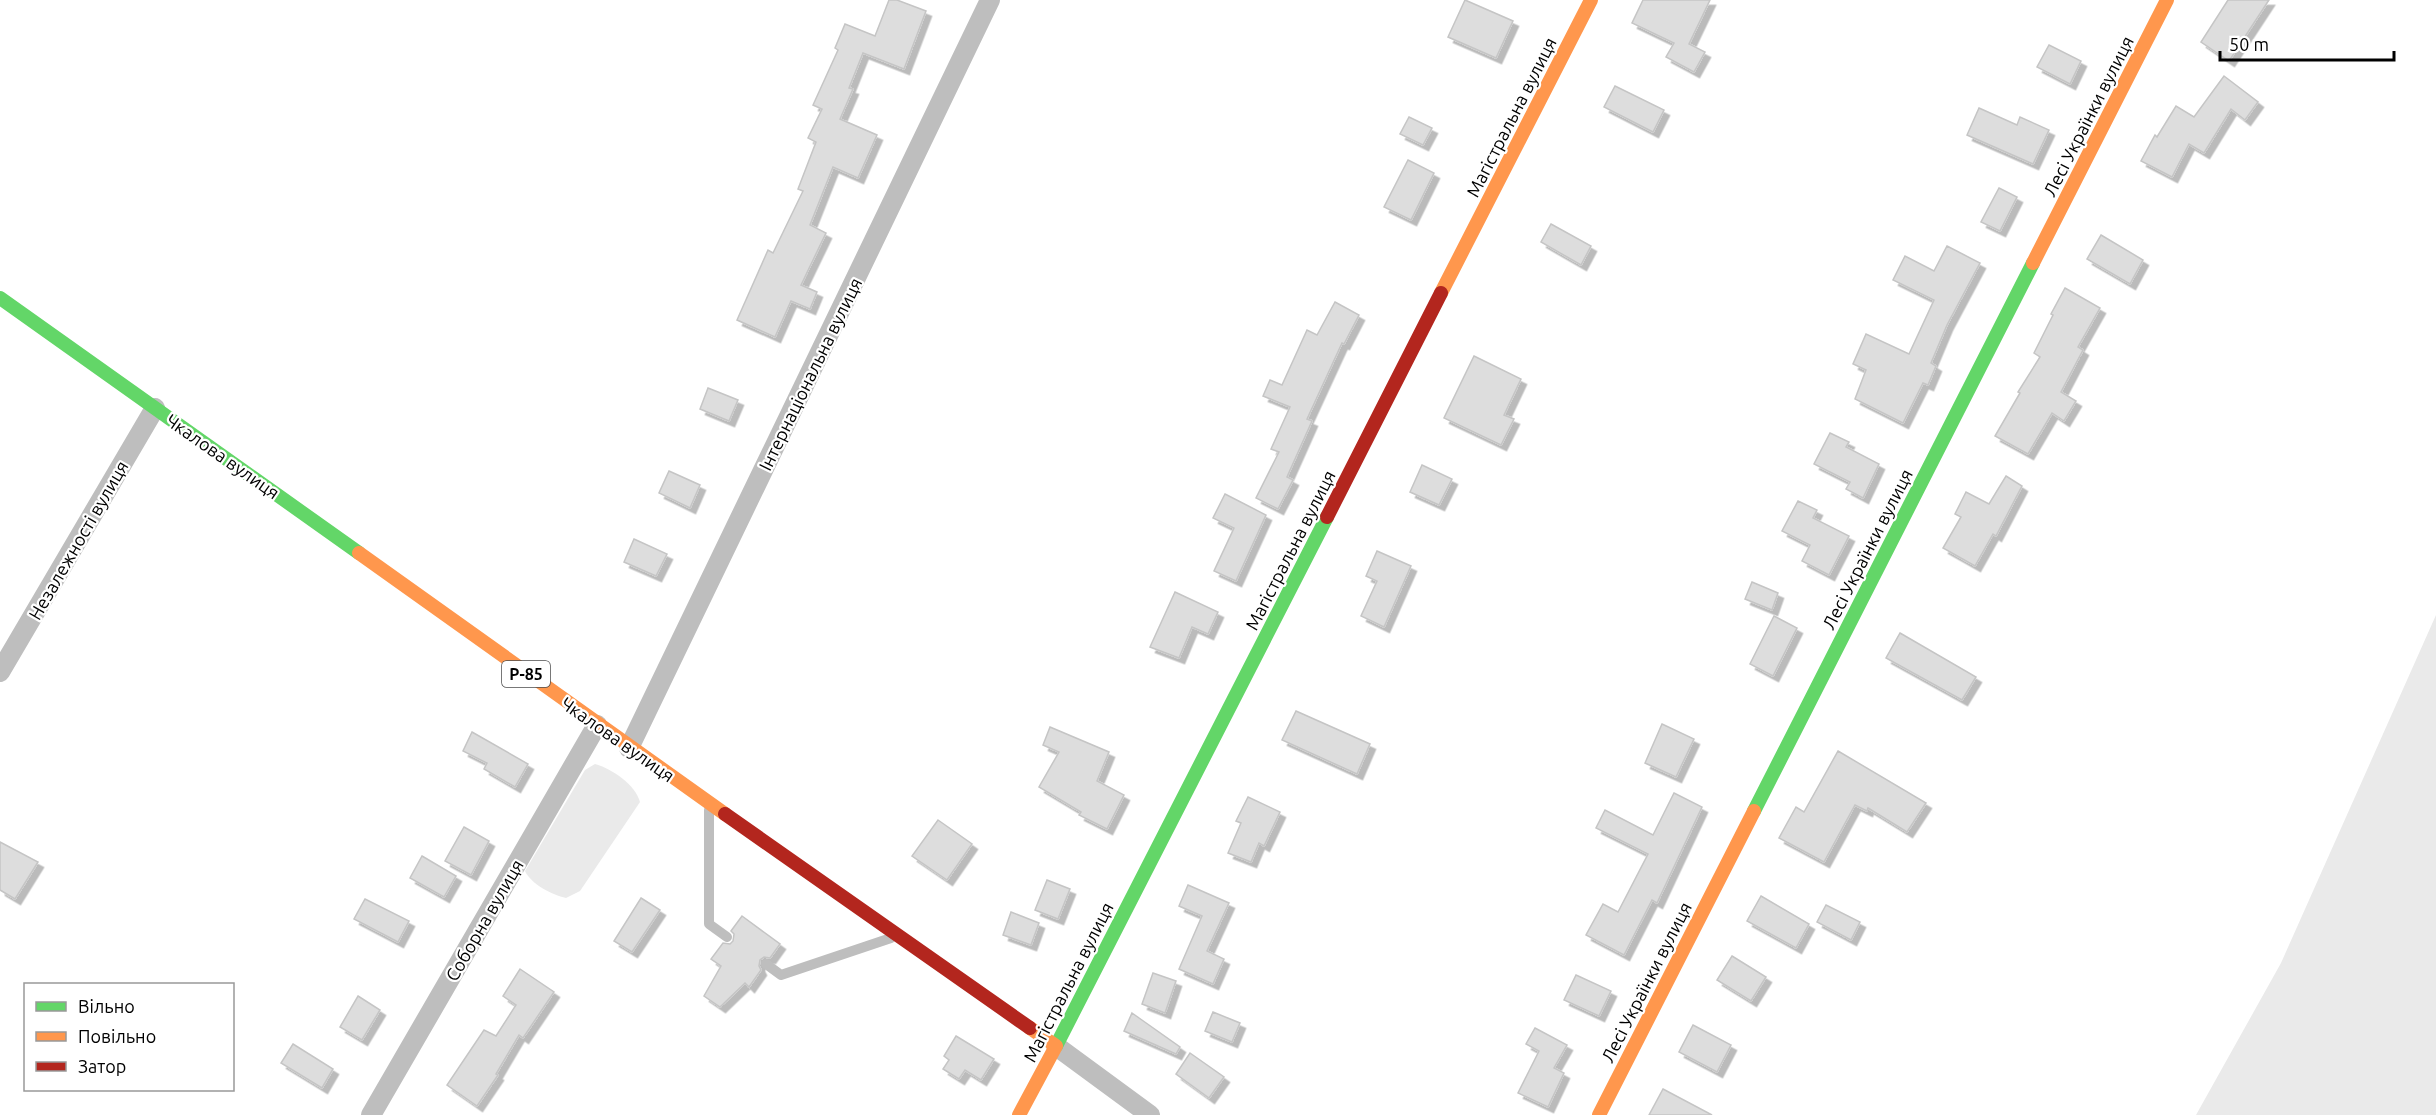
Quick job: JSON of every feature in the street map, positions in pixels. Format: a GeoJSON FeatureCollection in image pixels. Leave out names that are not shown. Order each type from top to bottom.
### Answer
{"type":"FeatureCollection","features":[{"type":"Feature","properties":{"kind":"main road","name":"Магістральна вулиця"},"geometry":{"type":"LineString","coordinates":[[1019,1115],[1591,0]]}},
{"type":"Feature","properties":{"kind":"main road","name":"Лесі Українки вулиця"},"geometry":{"type":"LineString","coordinates":[[1599,1115],[2167,0]]}},
{"type":"Feature","properties":{"kind":"main road","name":"Чкалова вулиця"},"geometry":{"type":"LineString","coordinates":[[0,298],[629,748],[1056,1046]]}},
{"type":"Feature","properties":{"kind":"street","name":"Інтернаціональна вулиця"},"geometry":{"type":"LineString","coordinates":[[629,748],[990,0]]}},
{"type":"Feature","properties":{"kind":"street","name":"Незалежності вулиця"},"geometry":{"type":"LineString","coordinates":[[0,672],[155,408]]}},
{"type":"Feature","properties":{"kind":"street","name":"Соборна вулиця"},"geometry":{"type":"LineString","coordinates":[[371,1115],[597,725]]}},
{"type":"Feature","properties":{"kind":"street","name":"Чкалова вулиця"},"geometry":{"type":"LineString","coordinates":[[1056,1046],[1150,1115]]}},
{"type":"Feature","properties":{"kind":"lane"},"geometry":{"type":"LineString","coordinates":[[708,803],[709,924],[727,937]]}},
{"type":"Feature","properties":{"kind":"lane"},"geometry":{"type":"LineString","coordinates":[[766,964],[781,975],[898,936]]}},
{"type":"Feature","properties":{"kind":"shaded area"},"geometry":{"type":"Polygon","coordinates":[[[2436,615],[2436,1115],[2196,1115],[2281,963],[2436,615]]]}},
{"type":"Feature","properties":{"kind":"shaded area"},"geometry":{"type":"Polygon","coordinates":[[[595,764],[628,783],[640,802],[580,891],[566,898],[542,888],[525,871],[585,770],[595,764]]]}},
{"type":"Feature","properties":{"kind":"building"},"geometry":{"type":"Polygon","coordinates":[[[889,0],[897,0],[926,11],[904,69],[863,53],[849,88],[853,89],[840,119],[877,135],[858,178],[833,167],[810,225],[826,233],[801,285],[817,292],[810,309],[791,301],[775,337],[737,320],[768,250],[773,253],[803,191],[798,189],[816,142],[808,138],[822,109],[813,105],[838,50],[835,48],[845,24],[875,36],[889,0]]]}},
{"type":"Feature","properties":{"kind":"building"},"geometry":{"type":"Polygon","coordinates":[[[1465,0],[1513,21],[1496,58],[1448,37],[1465,0]]]}},
{"type":"Feature","properties":{"kind":"building"},"geometry":{"type":"Polygon","coordinates":[[[1643,0],[1710,0],[1689,44],[1705,52],[1694,72],[1666,57],[1674,43],[1632,23],[1643,0]]]}},
{"type":"Feature","properties":{"kind":"building"},"geometry":{"type":"Polygon","coordinates":[[[2228,0],[2269,0],[2229,61],[2201,42],[2228,0]]]}},
{"type":"Feature","properties":{"kind":"building"},"geometry":{"type":"Polygon","coordinates":[[[2049,45],[2081,61],[2070,84],[2037,67],[2049,45]]]}},
{"type":"Feature","properties":{"kind":"building"},"geometry":{"type":"Polygon","coordinates":[[[2224,76],[2258,102],[2245,120],[2231,109],[2204,153],[2189,144],[2172,177],[2141,161],[2155,135],[2157,137],[2176,106],[2194,117],[2224,76]]]}},
{"type":"Feature","properties":{"kind":"building"},"geometry":{"type":"Polygon","coordinates":[[[1615,86],[1664,110],[1653,132],[1604,107],[1615,86]]]}},
{"type":"Feature","properties":{"kind":"building"},"geometry":{"type":"Polygon","coordinates":[[[1979,108],[2017,125],[2020,117],[2049,130],[2033,164],[1967,135],[1979,108]]]}},
{"type":"Feature","properties":{"kind":"building"},"geometry":{"type":"Polygon","coordinates":[[[1409,117],[1432,128],[1423,145],[1400,134],[1409,117]]]}},
{"type":"Feature","properties":{"kind":"building"},"geometry":{"type":"Polygon","coordinates":[[[1408,160],[1434,173],[1411,220],[1384,207],[1408,160]]]}},
{"type":"Feature","properties":{"kind":"building"},"geometry":{"type":"Polygon","coordinates":[[[1999,188],[2017,197],[2000,231],[1981,222],[1999,188]]]}},
{"type":"Feature","properties":{"kind":"building"},"geometry":{"type":"Polygon","coordinates":[[[1551,224],[1591,246],[1581,265],[1541,242],[1551,224]]]}},
{"type":"Feature","properties":{"kind":"building"},"geometry":{"type":"Polygon","coordinates":[[[2101,235],[2143,260],[2130,284],[2087,259],[2101,235]]]}},
{"type":"Feature","properties":{"kind":"building"},"geometry":{"type":"Polygon","coordinates":[[[1947,246],[1980,263],[1947,325],[1931,363],[1936,366],[1928,385],[1923,383],[1903,423],[1855,399],[1866,370],[1853,364],[1866,334],[1909,354],[1934,300],[1893,280],[1905,256],[1934,271],[1947,246]]]}},
{"type":"Feature","properties":{"kind":"building"},"geometry":{"type":"Polygon","coordinates":[[[2065,288],[2100,308],[2078,347],[2083,350],[2061,392],[2076,401],[2064,421],[2052,413],[2028,454],[1995,436],[2040,357],[2034,353],[2065,288]]]}},
{"type":"Feature","properties":{"kind":"building"},"geometry":{"type":"Polygon","coordinates":[[[1335,302],[1359,315],[1344,344],[1342,343],[1307,419],[1312,421],[1287,477],[1293,480],[1278,509],[1256,498],[1279,452],[1271,449],[1290,407],[1263,396],[1270,380],[1282,385],[1307,330],[1317,335],[1335,302]]]}},
{"type":"Feature","properties":{"kind":"building"},"geometry":{"type":"Polygon","coordinates":[[[1474,356],[1521,379],[1504,415],[1514,419],[1501,445],[1444,418],[1474,356]]]}},
{"type":"Feature","properties":{"kind":"building"},"geometry":{"type":"Polygon","coordinates":[[[708,388],[738,400],[729,421],[700,409],[708,388]]]}},
{"type":"Feature","properties":{"kind":"building"},"geometry":{"type":"Polygon","coordinates":[[[1830,433],[1849,442],[1846,447],[1879,464],[1863,498],[1846,489],[1850,482],[1814,464],[1830,433]]]}},
{"type":"Feature","properties":{"kind":"building"},"geometry":{"type":"Polygon","coordinates":[[[1422,465],[1452,479],[1439,505],[1410,492],[1422,465]]]}},
{"type":"Feature","properties":{"kind":"building"},"geometry":{"type":"Polygon","coordinates":[[[669,471],[700,485],[690,508],[659,493],[669,471]]]}},
{"type":"Feature","properties":{"kind":"building"},"geometry":{"type":"Polygon","coordinates":[[[2006,476],[2022,486],[1996,536],[1993,534],[1975,566],[1943,548],[1961,517],[1955,514],[1966,492],[1989,504],[2006,476]]]}},
{"type":"Feature","properties":{"kind":"building"},"geometry":{"type":"Polygon","coordinates":[[[1225,494],[1266,515],[1236,581],[1214,571],[1234,528],[1213,518],[1225,494]]]}},
{"type":"Feature","properties":{"kind":"building"},"geometry":{"type":"Polygon","coordinates":[[[1798,501],[1817,510],[1813,518],[1849,536],[1829,575],[1802,561],[1810,545],[1782,531],[1798,501]]]}},
{"type":"Feature","properties":{"kind":"building"},"geometry":{"type":"Polygon","coordinates":[[[634,539],[667,554],[656,576],[624,562],[634,539]]]}},
{"type":"Feature","properties":{"kind":"building"},"geometry":{"type":"Polygon","coordinates":[[[1377,551],[1411,566],[1384,627],[1361,616],[1377,581],[1366,576],[1377,551]]]}},
{"type":"Feature","properties":{"kind":"building"},"geometry":{"type":"Polygon","coordinates":[[[1752,582],[1778,593],[1772,610],[1745,599],[1752,582]]]}},
{"type":"Feature","properties":{"kind":"building"},"geometry":{"type":"Polygon","coordinates":[[[1175,592],[1218,612],[1208,634],[1192,627],[1179,658],[1150,647],[1175,592]]]}},
{"type":"Feature","properties":{"kind":"building"},"geometry":{"type":"Polygon","coordinates":[[[1774,616],[1797,628],[1773,676],[1750,664],[1774,616]]]}},
{"type":"Feature","properties":{"kind":"building"},"geometry":{"type":"Polygon","coordinates":[[[1900,633],[1976,677],[1962,700],[1886,658],[1900,633]]]}},
{"type":"Feature","properties":{"kind":"building"},"geometry":{"type":"Polygon","coordinates":[[[1296,711],[1370,744],[1357,774],[1282,740],[1296,711]]]}},
{"type":"Feature","properties":{"kind":"building"},"geometry":{"type":"Polygon","coordinates":[[[1662,724],[1694,739],[1676,777],[1645,763],[1662,724]]]}},
{"type":"Feature","properties":{"kind":"building"},"geometry":{"type":"Polygon","coordinates":[[[1050,727],[1109,752],[1097,781],[1124,795],[1107,829],[1079,815],[1081,812],[1039,787],[1059,752],[1043,745],[1050,727]]]}},
{"type":"Feature","properties":{"kind":"building"},"geometry":{"type":"Polygon","coordinates":[[[472,732],[528,764],[515,787],[484,769],[487,763],[463,751],[472,732]]]}},
{"type":"Feature","properties":{"kind":"building"},"geometry":{"type":"Polygon","coordinates":[[[1838,751],[1926,803],[1907,832],[1868,808],[1867,811],[1855,805],[1824,862],[1779,838],[1796,807],[1804,812],[1838,751]]]}},
{"type":"Feature","properties":{"kind":"building"},"geometry":{"type":"Polygon","coordinates":[[[1674,793],[1702,807],[1657,903],[1652,900],[1624,955],[1586,935],[1603,904],[1618,912],[1648,854],[1596,828],[1605,810],[1653,835],[1674,793]]]}},
{"type":"Feature","properties":{"kind":"building"},"geometry":{"type":"Polygon","coordinates":[[[1248,797],[1280,812],[1264,846],[1259,843],[1251,862],[1228,853],[1241,823],[1236,821],[1248,797]]]}},
{"type":"Feature","properties":{"kind":"building"},"geometry":{"type":"Polygon","coordinates":[[[938,820],[972,844],[947,880],[912,856],[938,820]]]}},
{"type":"Feature","properties":{"kind":"building"},"geometry":{"type":"Polygon","coordinates":[[[464,827],[489,841],[471,875],[445,861],[464,827]]]}},
{"type":"Feature","properties":{"kind":"building"},"geometry":{"type":"Polygon","coordinates":[[[0,842],[38,862],[15,899],[0,890],[0,842]]]}},
{"type":"Feature","properties":{"kind":"building"},"geometry":{"type":"Polygon","coordinates":[[[422,856],[456,876],[444,897],[410,878],[422,856]]]}},
{"type":"Feature","properties":{"kind":"building"},"geometry":{"type":"Polygon","coordinates":[[[1047,880],[1070,889],[1058,919],[1035,910],[1047,880]]]}},
{"type":"Feature","properties":{"kind":"building"},"geometry":{"type":"Polygon","coordinates":[[[1188,885],[1229,903],[1207,951],[1224,959],[1213,984],[1179,969],[1202,916],[1179,906],[1188,885]]]}},
{"type":"Feature","properties":{"kind":"building"},"geometry":{"type":"Polygon","coordinates":[[[1761,896],[1809,924],[1796,948],[1747,921],[1761,896]]]}},
{"type":"Feature","properties":{"kind":"building"},"geometry":{"type":"Polygon","coordinates":[[[641,898],[660,910],[632,952],[614,941],[641,898]]]}},
{"type":"Feature","properties":{"kind":"building"},"geometry":{"type":"Polygon","coordinates":[[[365,899],[409,921],[398,942],[354,919],[365,899]]]}},
{"type":"Feature","properties":{"kind":"building"},"geometry":{"type":"Polygon","coordinates":[[[1826,905],[1860,922],[1851,940],[1817,922],[1826,905]]]}},
{"type":"Feature","properties":{"kind":"building"},"geometry":{"type":"Polygon","coordinates":[[[1011,912],[1039,923],[1031,945],[1003,935],[1011,912]]]}},
{"type":"Feature","properties":{"kind":"building"},"geometry":{"type":"Polygon","coordinates":[[[742,916],[780,944],[770,958],[764,957],[760,960],[761,970],[749,987],[745,983],[720,1007],[704,996],[721,966],[711,959],[723,943],[730,944],[733,941],[734,934],[731,931],[742,916]]]}},
{"type":"Feature","properties":{"kind":"building"},"geometry":{"type":"Polygon","coordinates":[[[1732,956],[1766,977],[1751,1001],[1717,980],[1732,956]]]}},
{"type":"Feature","properties":{"kind":"building"},"geometry":{"type":"Polygon","coordinates":[[[520,969],[554,992],[523,1038],[519,1035],[496,1074],[498,1075],[477,1106],[447,1085],[484,1030],[496,1036],[516,1005],[503,996],[520,969]]]}},
{"type":"Feature","properties":{"kind":"building"},"geometry":{"type":"Polygon","coordinates":[[[1153,973],[1176,981],[1165,1013],[1142,1004],[1153,973]]]}},
{"type":"Feature","properties":{"kind":"building"},"geometry":{"type":"Polygon","coordinates":[[[1576,975],[1611,991],[1599,1016],[1564,1000],[1576,975]]]}},
{"type":"Feature","properties":{"kind":"building"},"geometry":{"type":"Polygon","coordinates":[[[358,996],[380,1010],[362,1040],[340,1027],[358,996]]]}},
{"type":"Feature","properties":{"kind":"building"},"geometry":{"type":"Polygon","coordinates":[[[1213,1012],[1240,1023],[1232,1042],[1205,1031],[1213,1012]]]}},
{"type":"Feature","properties":{"kind":"building"},"geometry":{"type":"Polygon","coordinates":[[[1132,1013],[1180,1047],[1176,1054],[1124,1031],[1132,1013]]]}},
{"type":"Feature","properties":{"kind":"building"},"geometry":{"type":"Polygon","coordinates":[[[1693,1025],[1731,1045],[1717,1072],[1679,1052],[1693,1025]]]}},
{"type":"Feature","properties":{"kind":"building"},"geometry":{"type":"Polygon","coordinates":[[[1535,1028],[1567,1045],[1554,1068],[1564,1073],[1548,1107],[1518,1093],[1539,1051],[1526,1044],[1535,1028]]]}},
{"type":"Feature","properties":{"kind":"building"},"geometry":{"type":"Polygon","coordinates":[[[956,1036],[994,1059],[981,1080],[965,1070],[959,1079],[943,1069],[949,1060],[944,1056],[956,1036]]]}},
{"type":"Feature","properties":{"kind":"building"},"geometry":{"type":"Polygon","coordinates":[[[293,1044],[333,1069],[322,1088],[281,1063],[293,1044]]]}},
{"type":"Feature","properties":{"kind":"building"},"geometry":{"type":"Polygon","coordinates":[[[1190,1053],[1224,1077],[1209,1098],[1176,1074],[1190,1053]]]}},
{"type":"Feature","properties":{"kind":"building"},"geometry":{"type":"Polygon","coordinates":[[[1663,1089],[1712,1115],[1649,1115],[1663,1089]]]}},
{"type":"Feature","properties":{"kind":"traffic: fast"},"geometry":{"type":"LineString","coordinates":[[1754,811],[2033,263]]}},
{"type":"Feature","properties":{"kind":"traffic: fast"},"geometry":{"type":"LineString","coordinates":[[0,298],[359,553]]}},
{"type":"Feature","properties":{"kind":"traffic: fast"},"geometry":{"type":"LineString","coordinates":[[1056,1046],[1327,517]]}},
{"type":"Feature","properties":{"kind":"traffic: slow"},"geometry":{"type":"LineString","coordinates":[[1441,293],[1591,0]]}},
{"type":"Feature","properties":{"kind":"traffic: slow"},"geometry":{"type":"LineString","coordinates":[[2033,263],[2167,0]]}},
{"type":"Feature","properties":{"kind":"traffic: slow"},"geometry":{"type":"LineString","coordinates":[[359,553],[725,814]]}},
{"type":"Feature","properties":{"kind":"traffic: slow"},"geometry":{"type":"LineString","coordinates":[[1599,1115],[1754,811]]}},
{"type":"Feature","properties":{"kind":"traffic: slow"},"geometry":{"type":"LineString","coordinates":[[1019,1115],[1056,1046],[1030,1028]]}},
{"type":"Feature","properties":{"kind":"traffic: jam"},"geometry":{"type":"LineString","coordinates":[[1327,517],[1441,293]]}},
{"type":"Feature","properties":{"kind":"traffic: jam"},"geometry":{"type":"LineString","coordinates":[[725,814],[1030,1028]]}}]}
